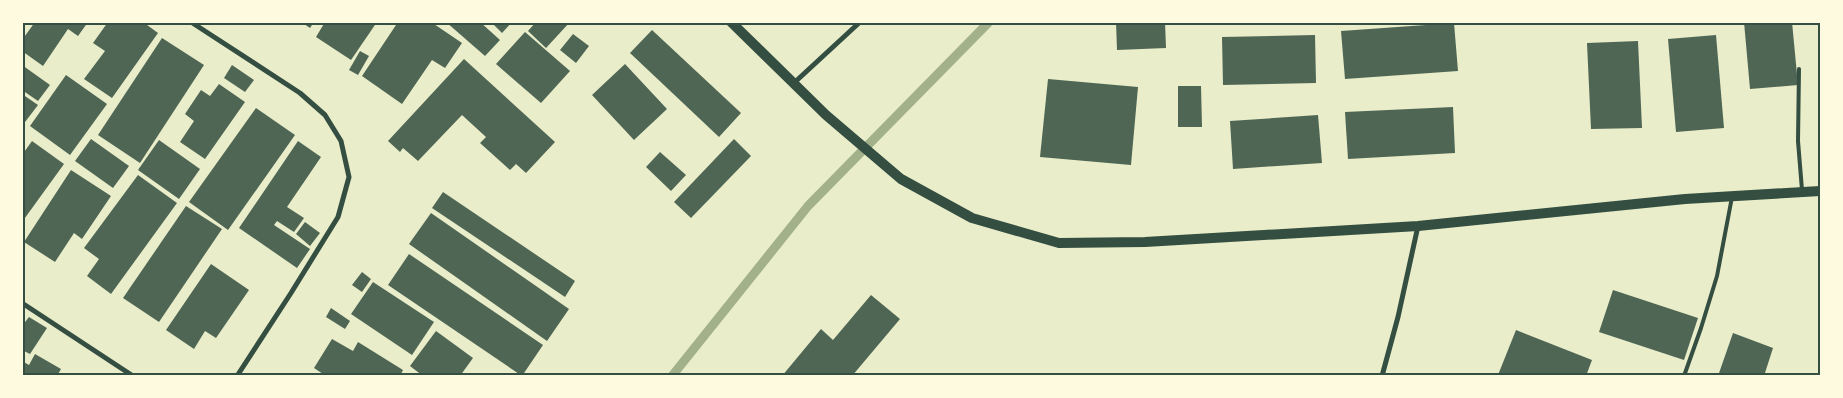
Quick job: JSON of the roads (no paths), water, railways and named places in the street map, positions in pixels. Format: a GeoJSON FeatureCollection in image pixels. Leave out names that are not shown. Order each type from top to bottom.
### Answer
{"type":"FeatureCollection","features":[{"type":"Feature","properties":{"kind":"main road"},"geometry":{"type":"LineString","coordinates":[[731,22],[826,115],[901,179],[972,218],[1059,243],[1145,242],[1418,226],[1685,199],[1820,191]]}},
{"type":"Feature","properties":{"kind":"street"},"geometry":{"type":"LineString","coordinates":[[191,22],[300,93],[325,115],[341,140],[349,178],[338,217],[237,376]]}},
{"type":"Feature","properties":{"kind":"street"},"geometry":{"type":"LineString","coordinates":[[794,82],[860,22]]}},
{"type":"Feature","properties":{"kind":"street"},"geometry":{"type":"LineString","coordinates":[[1382,376],[1398,317],[1418,226]]}},
{"type":"Feature","properties":{"kind":"street"},"geometry":{"type":"LineString","coordinates":[[22,303],[133,376]]}},
{"type":"Feature","properties":{"kind":"lane"},"geometry":{"type":"LineString","coordinates":[[1799,70],[1798,141],[1802,192]]}},
{"type":"Feature","properties":{"kind":"lane"},"geometry":{"type":"LineString","coordinates":[[1684,376],[1701,328],[1716,276],[1732,196]]}},
{"type":"Feature","properties":{"kind":"waterway"},"geometry":{"type":"LineString","coordinates":[[672,376],[808,206],[989,22]]}}]}
